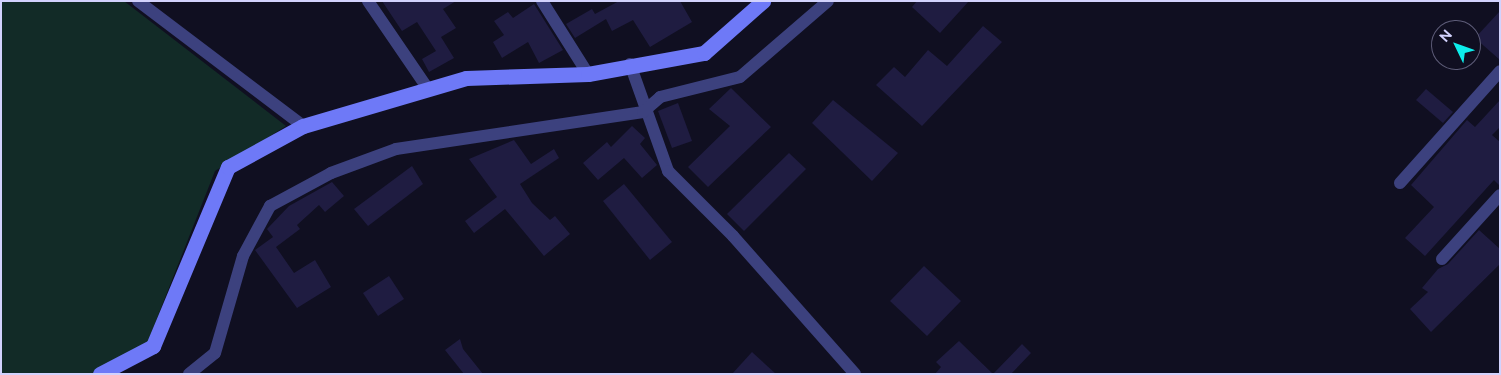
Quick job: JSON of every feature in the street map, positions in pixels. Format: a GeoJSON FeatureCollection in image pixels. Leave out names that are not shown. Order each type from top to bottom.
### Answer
{"type":"FeatureCollection","features":[{"type":"Feature","properties":{"kind":"street"},"geometry":{"type":"LineString","coordinates":[[138,1],[303,126]]}},
{"type":"Feature","properties":{"kind":"street"},"geometry":{"type":"LineString","coordinates":[[368,1],[428,89]]}},
{"type":"Feature","properties":{"kind":"street"},"geometry":{"type":"LineString","coordinates":[[542,1],[588,74]]}},
{"type":"Feature","properties":{"kind":"street"},"geometry":{"type":"LineString","coordinates":[[100,374],[153,346],[228,167],[303,126],[466,78],[588,74],[630,64],[704,53],[762,1]]}},
{"type":"Feature","properties":{"kind":"street"},"geometry":{"type":"LineString","coordinates":[[189,374],[215,353],[243,256],[270,206],[331,173],[396,149],[643,112],[660,98],[740,77],[828,1]]}},
{"type":"Feature","properties":{"kind":"street"},"geometry":{"type":"LineString","coordinates":[[630,64],[643,112],[668,171],[733,236],[855,374]]}},
{"type":"Feature","properties":{"kind":"street"},"geometry":{"type":"LineString","coordinates":[[1400,183],[1500,72]]}},
{"type":"Feature","properties":{"kind":"street"},"geometry":{"type":"LineString","coordinates":[[1442,259],[1500,195]]}},
{"type":"Feature","properties":{"kind":"green space"},"geometry":{"type":"Polygon","coordinates":[[[1,1],[124,1],[286,126],[215,171],[146,346],[92,374],[1,374],[1,1]]]}},
{"type":"Feature","properties":{"kind":"building"},"geometry":{"type":"Polygon","coordinates":[[[382,1],[456,1],[443,9],[456,28],[441,37],[454,58],[429,72],[422,59],[436,51],[417,22],[402,31],[382,1]]]}},
{"type":"Feature","properties":{"kind":"building"},"geometry":{"type":"Polygon","coordinates":[[[619,1],[680,1],[692,22],[650,47],[633,20],[612,31],[606,19],[575,38],[566,24],[592,9],[595,14],[619,1]]]}},
{"type":"Feature","properties":{"kind":"building"},"geometry":{"type":"Polygon","coordinates":[[[917,1],[969,1],[940,33],[912,7],[917,1]]]}},
{"type":"Feature","properties":{"kind":"building"},"geometry":{"type":"Polygon","coordinates":[[[534,4],[563,50],[539,63],[528,42],[502,58],[493,42],[504,35],[494,21],[508,12],[513,18],[534,4]]]}},
{"type":"Feature","properties":{"kind":"building"},"geometry":{"type":"Polygon","coordinates":[[[1500,11],[1500,60],[1481,43],[1481,32],[1500,11]]]}},
{"type":"Feature","properties":{"kind":"building"},"geometry":{"type":"Polygon","coordinates":[[[983,26],[1002,42],[922,126],[876,85],[894,67],[905,77],[928,50],[947,66],[983,26]]]}},
{"type":"Feature","properties":{"kind":"building"},"geometry":{"type":"Polygon","coordinates":[[[731,88],[771,127],[708,187],[688,167],[730,126],[709,109],[731,88]]]}},
{"type":"Feature","properties":{"kind":"building"},"geometry":{"type":"Polygon","coordinates":[[[1426,89],[1453,112],[1443,123],[1416,100],[1426,89]]]}},
{"type":"Feature","properties":{"kind":"building"},"geometry":{"type":"Polygon","coordinates":[[[833,100],[898,153],[872,181],[812,123],[833,100]]]}},
{"type":"Feature","properties":{"kind":"building"},"geometry":{"type":"Polygon","coordinates":[[[1500,100],[1500,127],[1492,135],[1500,142],[1500,186],[1494,180],[1425,256],[1405,238],[1434,207],[1411,185],[1467,120],[1475,127],[1500,100]]]}},
{"type":"Feature","properties":{"kind":"building"},"geometry":{"type":"Polygon","coordinates":[[[678,103],[692,141],[672,148],[658,111],[678,103]]]}},
{"type":"Feature","properties":{"kind":"building"},"geometry":{"type":"Polygon","coordinates":[[[632,126],[645,138],[640,144],[657,165],[642,178],[624,158],[598,180],[583,163],[607,142],[611,147],[632,126]]]}},
{"type":"Feature","properties":{"kind":"building"},"geometry":{"type":"Polygon","coordinates":[[[514,140],[531,164],[554,149],[559,158],[520,184],[532,203],[550,220],[555,216],[570,234],[544,256],[505,209],[474,233],[465,221],[497,197],[469,159],[514,140]]]}},
{"type":"Feature","properties":{"kind":"building"},"geometry":{"type":"Polygon","coordinates":[[[789,153],[806,169],[744,231],[727,214],[789,153]]]}},
{"type":"Feature","properties":{"kind":"building"},"geometry":{"type":"Polygon","coordinates":[[[412,166],[423,184],[368,226],[354,209],[412,166]]]}},
{"type":"Feature","properties":{"kind":"building"},"geometry":{"type":"Polygon","coordinates":[[[332,182],[344,196],[325,212],[319,205],[297,225],[300,229],[276,247],[294,273],[315,260],[331,287],[297,308],[255,250],[273,237],[267,229],[289,206],[332,182]]]}},
{"type":"Feature","properties":{"kind":"building"},"geometry":{"type":"Polygon","coordinates":[[[624,184],[672,242],[650,260],[603,201],[624,184]]]}},
{"type":"Feature","properties":{"kind":"building"},"geometry":{"type":"Polygon","coordinates":[[[1479,230],[1500,249],[1500,264],[1431,332],[1410,309],[1428,292],[1422,288],[1438,269],[1448,264],[1479,230]]]}},
{"type":"Feature","properties":{"kind":"building"},"geometry":{"type":"Polygon","coordinates":[[[924,266],[961,301],[927,336],[890,301],[924,266]]]}},
{"type":"Feature","properties":{"kind":"building"},"geometry":{"type":"Polygon","coordinates":[[[389,276],[404,299],[378,316],[363,293],[389,276]]]}},
{"type":"Feature","properties":{"kind":"building"},"geometry":{"type":"Polygon","coordinates":[[[460,339],[463,349],[483,374],[464,374],[445,350],[460,339]]]}},
{"type":"Feature","properties":{"kind":"building"},"geometry":{"type":"Polygon","coordinates":[[[959,341],[993,374],[935,374],[941,367],[936,362],[959,341]]]}},
{"type":"Feature","properties":{"kind":"building"},"geometry":{"type":"Polygon","coordinates":[[[1022,344],[1031,353],[1011,374],[993,374],[1022,344]]]}},
{"type":"Feature","properties":{"kind":"building"},"geometry":{"type":"Polygon","coordinates":[[[752,352],[776,374],[732,374],[752,352]]]}}]}
